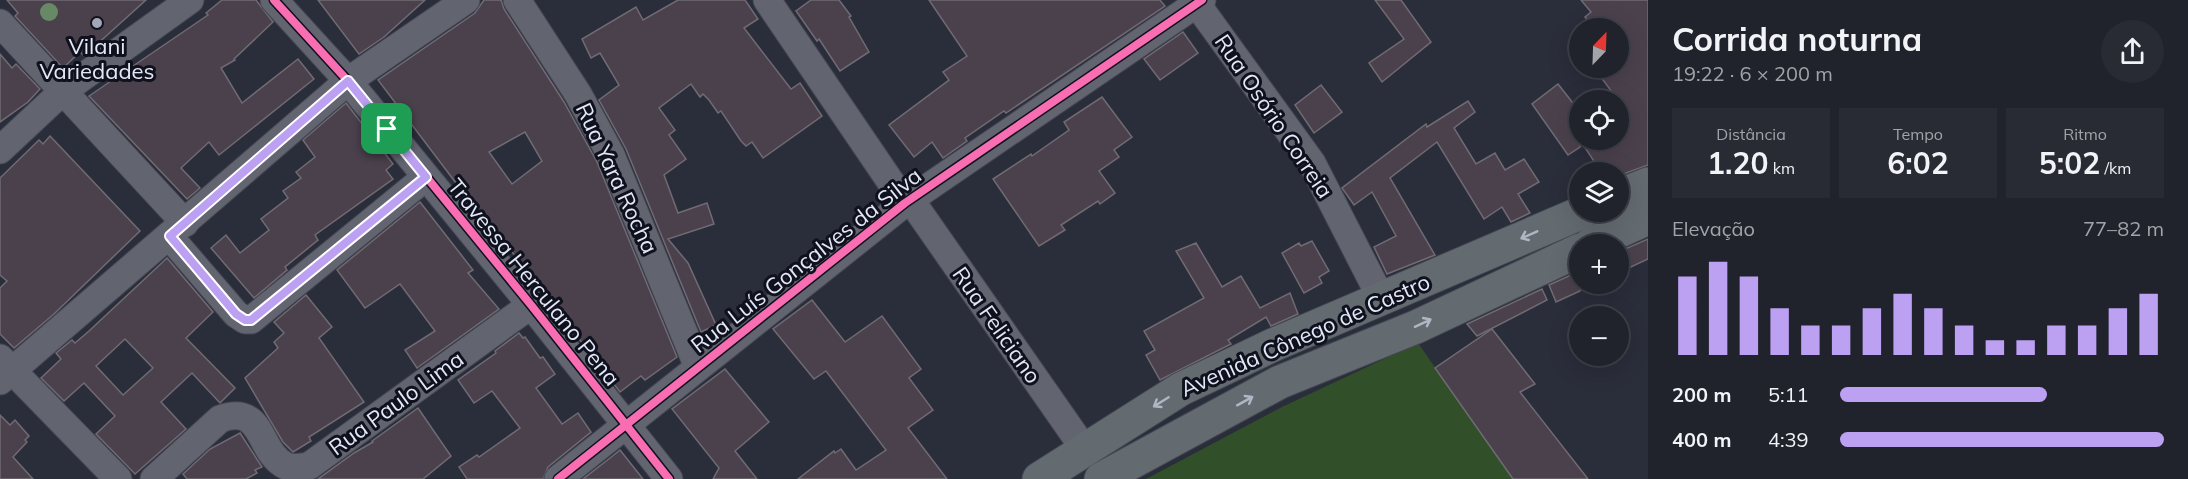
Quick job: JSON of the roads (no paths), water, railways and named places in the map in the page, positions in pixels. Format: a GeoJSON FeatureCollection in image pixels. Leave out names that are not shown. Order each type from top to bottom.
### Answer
{"type":"FeatureCollection","features":[{"type":"Feature","properties":{"kind":"main road"},"geometry":{"type":"LineString","coordinates":[[1629,192],[1648,184]]}},
{"type":"Feature","properties":{"kind":"main road","name":"Avenida Cônego de Castro"},"geometry":{"type":"LineString","coordinates":[[1039,479],[1181,389],[1273,345],[1569,218]]}},
{"type":"Feature","properties":{"kind":"main road"},"geometry":{"type":"LineString","coordinates":[[1613,234],[1648,218]]}},
{"type":"Feature","properties":{"kind":"main road","name":"Avenida Cônego de Castro"},"geometry":{"type":"LineString","coordinates":[[1101,479],[1280,381],[1416,327],[1569,255]]}},
{"type":"Feature","properties":{"kind":"street"},"geometry":{"type":"LineString","coordinates":[[0,150],[62,92],[190,0]]}},
{"type":"Feature","properties":{"kind":"street","name":"Travessa Herculano Pena"},"geometry":{"type":"LineString","coordinates":[[274,0],[348,81],[627,424],[669,479]]}},
{"type":"Feature","properties":{"kind":"street"},"geometry":{"type":"LineString","coordinates":[[118,479],[4,370],[177,230],[348,81],[466,0]]}},
{"type":"Feature","properties":{"kind":"street","name":"Rua Yara Rocha"},"geometry":{"type":"LineString","coordinates":[[517,0],[578,94],[611,155],[698,367]]}},
{"type":"Feature","properties":{"kind":"street","name":"Rua Feliciano"},"geometry":{"type":"LineString","coordinates":[[767,0],[1084,450]]}},
{"type":"Feature","properties":{"kind":"street","name":"Rua Luís Gonçalves da Silva"},"geometry":{"type":"LineString","coordinates":[[558,479],[908,201],[1198,1]]}},
{"type":"Feature","properties":{"kind":"street","name":"Rua Osório Correia"},"geometry":{"type":"LineString","coordinates":[[1198,1],[1312,164],[1382,300]]}},
{"type":"Feature","properties":{"kind":"street"},"geometry":{"type":"LineString","coordinates":[[0,23],[62,92],[177,230],[236,314],[245,320],[251,320],[426,177]]}},
{"type":"Feature","properties":{"kind":"street","name":"Rua Paulo Lima"},"geometry":{"type":"LineString","coordinates":[[154,479],[220,418],[230,415],[240,415],[253,422],[277,459],[287,466],[309,466],[531,305]]}},
{"type":"Feature","properties":{"kind":"place","name":"Vilani Variedades"},"geometry":{"type":"Point","coordinates":[97,23]}}]}
